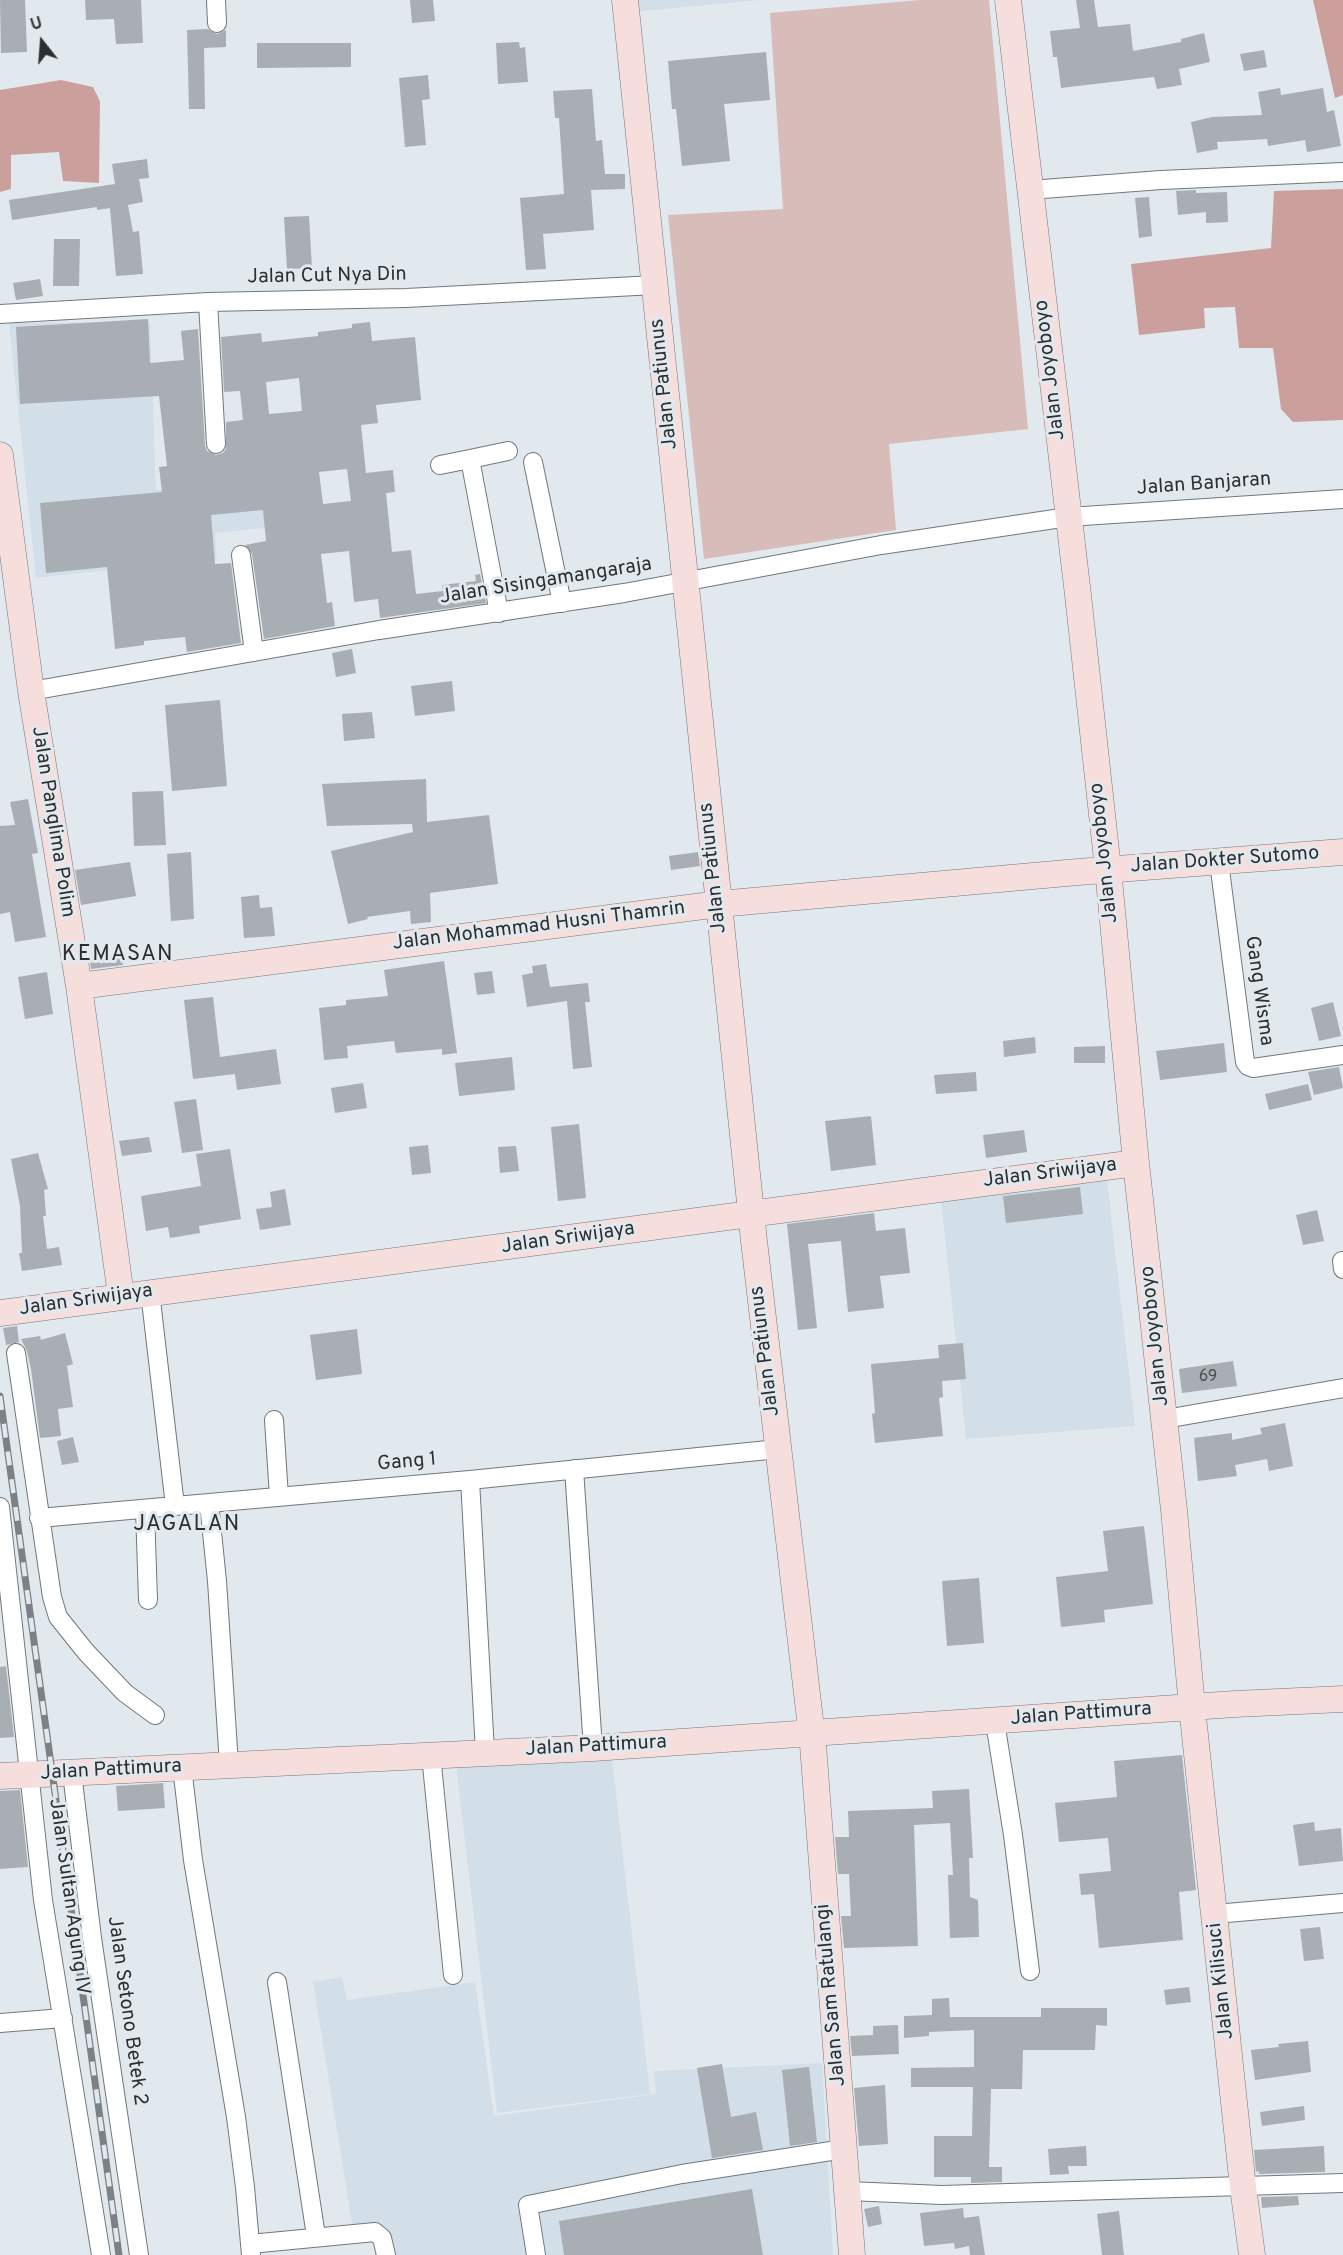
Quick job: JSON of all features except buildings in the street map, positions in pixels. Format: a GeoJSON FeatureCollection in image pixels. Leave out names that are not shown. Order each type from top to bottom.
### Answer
{"type":"FeatureCollection","features":[{"type":"Feature","properties":{"kind":"street"},"geometry":{"type":"LineString","coordinates":[[216,0],[217,23]]}},
{"type":"Feature","properties":{"kind":"street","name":"Jalan Patiunus"},"geometry":{"type":"LineString","coordinates":[[625,0],[686,582],[700,741],[751,1214],[811,1734]]}},
{"type":"Feature","properties":{"kind":"street","name":"Jalan Joyoboyo"},"geometry":{"type":"LineString","coordinates":[[1008,0],[1108,870],[1136,1163],[1165,1419],[1192,1707]]}},
{"type":"Feature","properties":{"kind":"street"},"geometry":{"type":"LineString","coordinates":[[1030,190],[1161,180],[1343,172]]}},
{"type":"Feature","properties":{"kind":"street","name":"Jalan Cut Nya Din"},"geometry":{"type":"LineString","coordinates":[[0,314],[208,302],[406,298],[655,285]]}},
{"type":"Feature","properties":{"kind":"street"},"geometry":{"type":"LineString","coordinates":[[208,302],[216,444]]}},
{"type":"Feature","properties":{"kind":"street"},"geometry":{"type":"LineString","coordinates":[[440,465],[508,450]]}},
{"type":"Feature","properties":{"kind":"street","name":"Jalan Panglima Polim"},"geometry":{"type":"LineString","coordinates":[[0,455],[31,691],[79,986],[121,1296]]}},
{"type":"Feature","properties":{"kind":"street"},"geometry":{"type":"LineString","coordinates":[[471,459],[499,613]]}},
{"type":"Feature","properties":{"kind":"street"},"geometry":{"type":"LineString","coordinates":[[533,462],[562,603]]}},
{"type":"Feature","properties":{"kind":"street","name":"Jalan Banjaran"},"geometry":{"type":"LineString","coordinates":[[1068,517],[1343,499]]}},
{"type":"Feature","properties":{"kind":"street","name":"Jalan Sisingamangaraja"},"geometry":{"type":"LineString","coordinates":[[31,691],[379,630],[686,582],[881,545],[1068,517]]}},
{"type":"Feature","properties":{"kind":"street"},"geometry":{"type":"LineString","coordinates":[[241,555],[254,652]]}},
{"type":"Feature","properties":{"kind":"street","name":"Jalan Dokter Sutomo"},"geometry":{"type":"LineString","coordinates":[[1108,870],[1343,852]]}},
{"type":"Feature","properties":{"kind":"street","name":"Gang Wisma"},"geometry":{"type":"LineString","coordinates":[[1219,862],[1245,1062],[1253,1068],[1343,1055]]}},
{"type":"Feature","properties":{"kind":"street","name":"Jalan Mohammad Husni Thamrin"},"geometry":{"type":"LineString","coordinates":[[79,986],[719,904],[1108,870]]}},
{"type":"Feature","properties":{"kind":"street","name":"Jalan Sriwijaya"},"geometry":{"type":"LineString","coordinates":[[0,1313],[1136,1163]]}},
{"type":"Feature","properties":{"kind":"street"},"geometry":{"type":"LineString","coordinates":[[150,1292],[175,1506]]}},
{"type":"Feature","properties":{"kind":"street"},"geometry":{"type":"LineString","coordinates":[[16,1353],[39,1518],[52,1597],[58,1617],[86,1652],[125,1693],[155,1715]]}},
{"type":"Feature","properties":{"kind":"street"},"geometry":{"type":"LineString","coordinates":[[1165,1419],[1343,1388]]}},
{"type":"Feature","properties":{"kind":"street"},"geometry":{"type":"LineString","coordinates":[[274,1420],[279,1497]]}},
{"type":"Feature","properties":{"kind":"street","name":"Gang 1"},"geometry":{"type":"LineString","coordinates":[[39,1518],[470,1480],[778,1449]]}},
{"type":"Feature","properties":{"kind":"street"},"geometry":{"type":"LineString","coordinates":[[574,1469],[593,1748]]}},
{"type":"Feature","properties":{"kind":"street"},"geometry":{"type":"LineString","coordinates":[[470,1480],[485,1752]]}},
{"type":"Feature","properties":{"kind":"street"},"geometry":{"type":"LineString","coordinates":[[209,1503],[217,1581],[229,1765]]}},
{"type":"Feature","properties":{"kind":"street"},"geometry":{"type":"LineString","coordinates":[[146,1509],[148,1600]]}},
{"type":"Feature","properties":{"kind":"street","name":"Jalan Sultan Agung IV"},"geometry":{"type":"LineString","coordinates":[[1,1516],[43,1900],[100,2255]]}},
{"type":"Feature","properties":{"kind":"street","name":"Jalan Pattimura"},"geometry":{"type":"LineString","coordinates":[[0,1776],[593,1748],[1192,1707],[1343,1699]]}},
{"type":"Feature","properties":{"kind":"street","name":"Jalan Kilisuci"},"geometry":{"type":"LineString","coordinates":[[1192,1707],[1242,2187],[1252,2255]]}},
{"type":"Feature","properties":{"kind":"street"},"geometry":{"type":"LineString","coordinates":[[995,1722],[1013,1835],[1030,1971]]}},
{"type":"Feature","properties":{"kind":"street","name":"Jalan Sam Ratulangi"},"geometry":{"type":"LineString","coordinates":[[811,1734],[852,2255]]}},
{"type":"Feature","properties":{"kind":"street"},"geometry":{"type":"LineString","coordinates":[[431,1755],[453,1975]]}},
{"type":"Feature","properties":{"kind":"street"},"geometry":{"type":"LineString","coordinates":[[182,1767],[195,1871],[236,2117],[250,2250],[316,2236],[377,2232],[382,2238],[386,2255]]}},
{"type":"Feature","properties":{"kind":"street","name":"Jalan Setono Betek 2"},"geometry":{"type":"LineString","coordinates":[[72,1773],[92,1938],[139,2255]]}},
{"type":"Feature","properties":{"kind":"street"},"geometry":{"type":"LineString","coordinates":[[1215,1914],[1343,1903]]}},
{"type":"Feature","properties":{"kind":"street"},"geometry":{"type":"LineString","coordinates":[[276,1982],[316,2236]]}},
{"type":"Feature","properties":{"kind":"street"},"geometry":{"type":"LineString","coordinates":[[0,2024],[63,2018]]}},
{"type":"Feature","properties":{"kind":"street"},"geometry":{"type":"LineString","coordinates":[[536,2255],[528,2205],[682,2175],[844,2149]]}},
{"type":"Feature","properties":{"kind":"street"},"geometry":{"type":"LineString","coordinates":[[848,2191],[942,2195],[1343,2183]]}},
{"type":"Feature","properties":{"kind":"shaded area"},"geometry":{"type":"Polygon","coordinates":[[[633,0],[760,0],[634,12],[633,0]]]}},
{"type":"Feature","properties":{"kind":"shaded area"},"geometry":{"type":"Polygon","coordinates":[[[920,0],[989,0],[1028,429],[889,444],[896,530],[704,559],[668,215],[783,209],[770,13],[920,0]]]}},
{"type":"Feature","properties":{"kind":"shaded area"},"geometry":{"type":"Polygon","coordinates":[[[1313,0],[1343,0],[1343,95],[1335,98],[1313,0]]]}},
{"type":"Feature","properties":{"kind":"shaded area"},"geometry":{"type":"Polygon","coordinates":[[[61,80],[93,87],[100,101],[99,183],[63,181],[59,152],[11,155],[11,189],[0,192],[0,90],[61,80]]]}},
{"type":"Feature","properties":{"kind":"shaded area"},"geometry":{"type":"Polygon","coordinates":[[[1343,189],[1343,420],[1293,422],[1281,409],[1273,348],[1239,348],[1235,307],[1204,308],[1205,328],[1139,335],[1131,264],[1271,248],[1274,191],[1343,189]]]}},
{"type":"Feature","properties":{"kind":"shaded area"},"geometry":{"type":"Polygon","coordinates":[[[150,322],[156,490],[292,479],[296,525],[215,533],[217,558],[36,578],[9,323],[150,322]]]}},
{"type":"Feature","properties":{"kind":"shaded area"},"geometry":{"type":"Polygon","coordinates":[[[1107,1180],[1135,1426],[966,1439],[941,1199],[1107,1180]]]}},
{"type":"Feature","properties":{"kind":"shaded area"},"geometry":{"type":"Polygon","coordinates":[[[612,1758],[650,2094],[497,2113],[456,1765],[612,1758]]]}},
{"type":"Feature","properties":{"kind":"shaded area"},"geometry":{"type":"Polygon","coordinates":[[[342,1977],[347,2000],[475,1982],[494,2116],[656,2094],[654,2071],[822,2063],[833,2255],[388,2255],[385,2233],[354,2236],[313,1982],[342,1977]]]}},
{"type":"Feature","properties":{"kind":"railway"},"geometry":{"type":"LineString","coordinates":[[0,1396],[119,2255]]}},
{"type":"Feature","properties":{"kind":"district","name":"KEMASAN"},"geometry":{"type":"Point","coordinates":[118,956]}},
{"type":"Feature","properties":{"kind":"district","name":"JAGALAN"},"geometry":{"type":"Point","coordinates":[187,1526]}}]}
